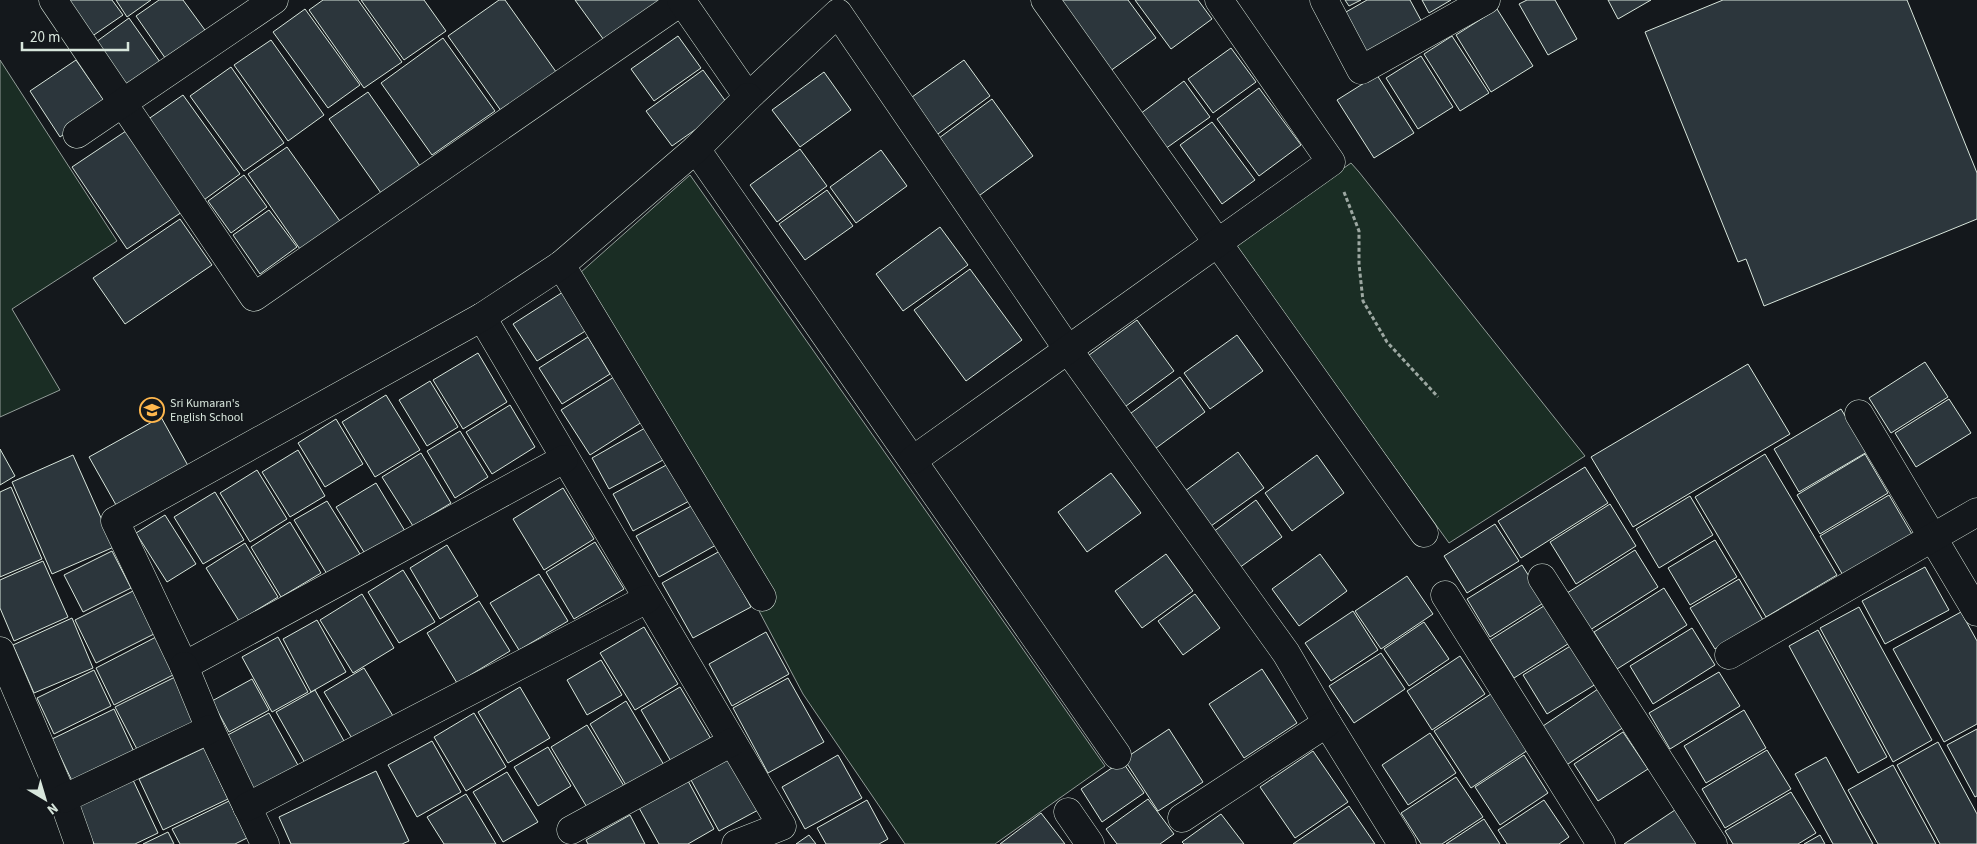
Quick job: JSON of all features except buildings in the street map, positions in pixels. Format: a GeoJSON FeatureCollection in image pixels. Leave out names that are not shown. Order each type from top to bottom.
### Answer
{"type":"FeatureCollection","features":[{"type":"Feature","properties":{"kind":"street"},"geometry":{"type":"LineString","coordinates":[[53,0],[254,297],[681,0],[748,97]]}},
{"type":"Feature","properties":{"kind":"street"},"geometry":{"type":"LineString","coordinates":[[77,134],[274,0]]}},
{"type":"Feature","properties":{"kind":"street"},"geometry":{"type":"LineString","coordinates":[[1044,0],[1424,533]]}},
{"type":"Feature","properties":{"kind":"street"},"geometry":{"type":"LineString","coordinates":[[913,460],[1069,351],[1331,162],[1219,0]]}},
{"type":"Feature","properties":{"kind":"street"},"geometry":{"type":"LineString","coordinates":[[1324,0],[1361,70],[1486,0]]}},
{"type":"Feature","properties":{"kind":"street"},"geometry":{"type":"LineString","coordinates":[[265,844],[210,729],[184,666],[115,521],[482,317],[561,265],[696,149],[844,6],[1069,351],[1286,653],[1326,723],[1402,844]]}},
{"type":"Feature","properties":{"kind":"street"},"geometry":{"type":"LineString","coordinates":[[696,149],[1117,755]]}},
{"type":"Feature","properties":{"kind":"street"},"geometry":{"type":"LineString","coordinates":[[561,265],[762,597]]}},
{"type":"Feature","properties":{"kind":"street"},"geometry":{"type":"LineString","coordinates":[[482,317],[782,826],[736,844]]}},
{"type":"Feature","properties":{"kind":"street"},"geometry":{"type":"LineString","coordinates":[[1860,414],[1977,612]]}},
{"type":"Feature","properties":{"kind":"street"},"geometry":{"type":"LineString","coordinates":[[184,666],[564,459]]}},
{"type":"Feature","properties":{"kind":"street"},"geometry":{"type":"LineString","coordinates":[[1729,655],[1977,512]]}},
{"type":"Feature","properties":{"kind":"street"},"geometry":{"type":"LineString","coordinates":[[1542,578],[1713,844]]}},
{"type":"Feature","properties":{"kind":"street"},"geometry":{"type":"LineString","coordinates":[[1445,594],[1601,844]]}},
{"type":"Feature","properties":{"kind":"street"},"geometry":{"type":"LineString","coordinates":[[247,807],[647,599]]}},
{"type":"Feature","properties":{"kind":"street"},"geometry":{"type":"LineString","coordinates":[[0,651],[63,799],[79,844]]}},
{"type":"Feature","properties":{"kind":"street"},"geometry":{"type":"LineString","coordinates":[[1182,818],[1326,723]]}},
{"type":"Feature","properties":{"kind":"street"},"geometry":{"type":"LineString","coordinates":[[63,799],[210,729]]}},
{"type":"Feature","properties":{"kind":"street"},"geometry":{"type":"LineString","coordinates":[[570,830],[732,742]]}},
{"type":"Feature","properties":{"kind":"street"},"geometry":{"type":"LineString","coordinates":[[1068,812],[1090,844]]}},
{"type":"Feature","properties":{"kind":"path"},"geometry":{"type":"LineString","coordinates":[[1331,162],[1359,231],[1359,264],[1363,301],[1387,342],[1438,397]]}},
{"type":"Feature","properties":{"kind":"green space"},"geometry":{"type":"Polygon","coordinates":[[[0,60],[117,241],[12,309],[60,390],[0,417],[0,60]]]}},
{"type":"Feature","properties":{"kind":"green space"},"geometry":{"type":"Polygon","coordinates":[[[1351,163],[1585,456],[1449,543],[1234,245],[1351,163]]]}},
{"type":"Feature","properties":{"kind":"green space"},"geometry":{"type":"Polygon","coordinates":[[[690,175],[1105,766],[995,844],[905,844],[803,694],[580,273],[690,175]]]}},
{"type":"Feature","properties":{"kind":"place","name":"Sri Kumaran's English School"},"geometry":{"type":"Point","coordinates":[152,410]}}]}
